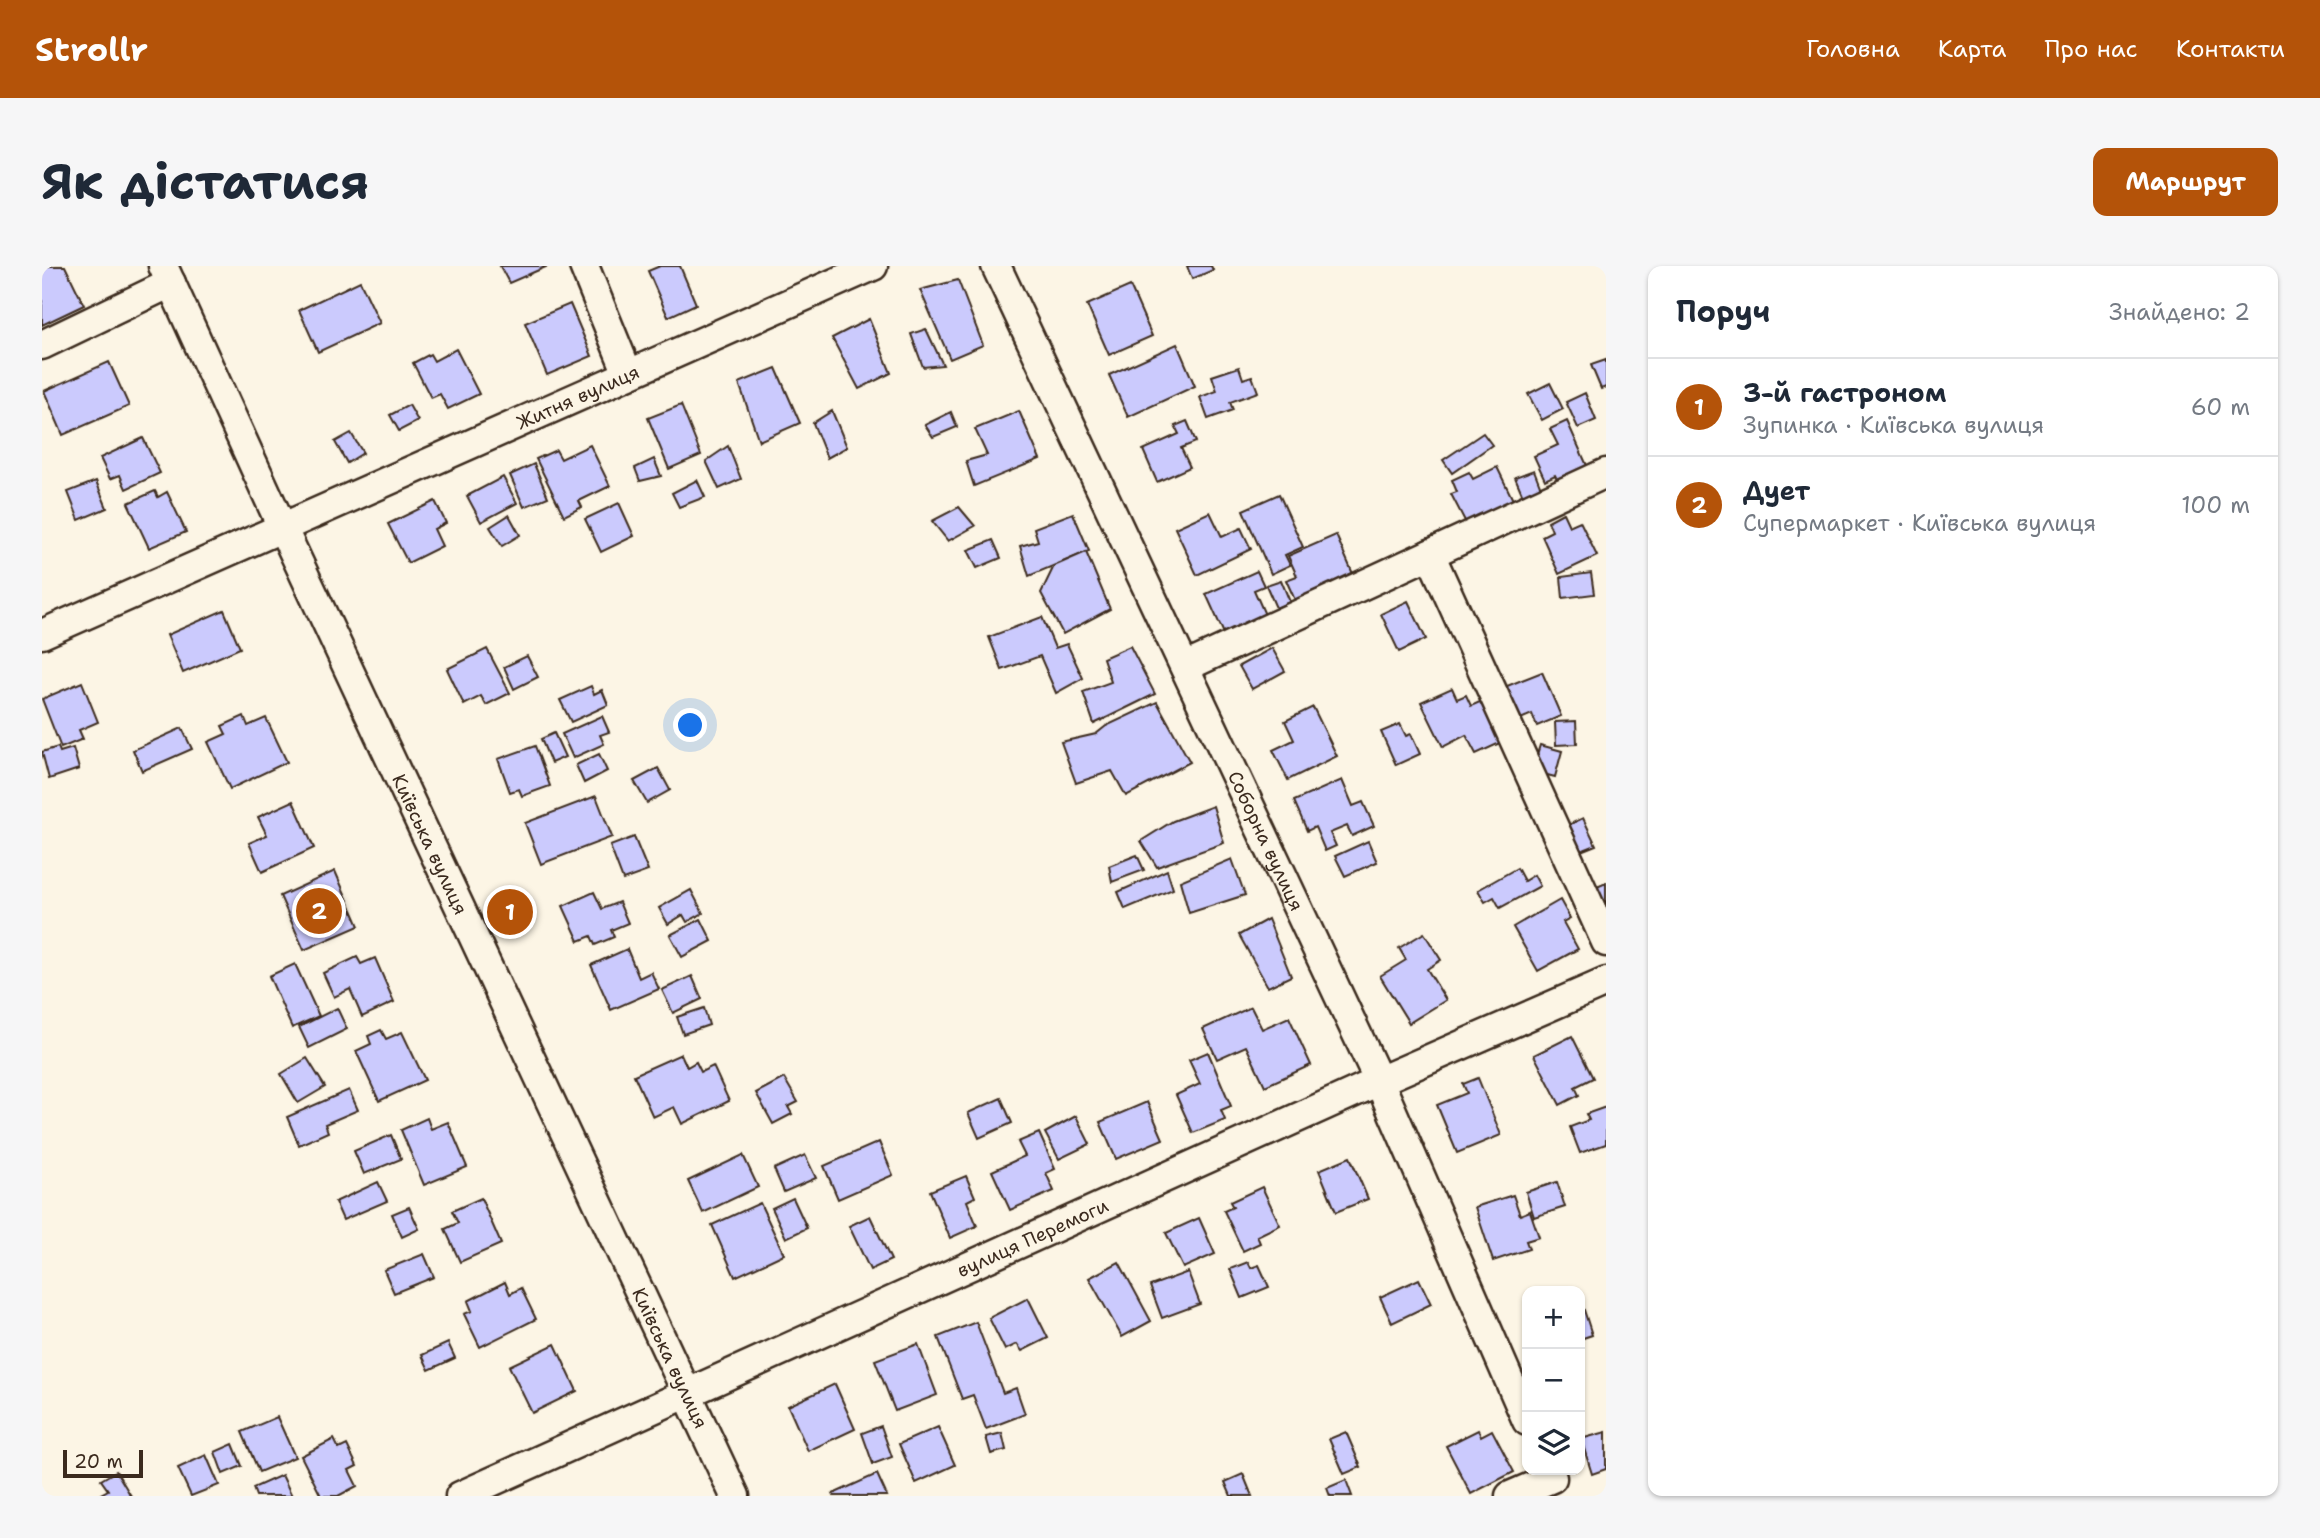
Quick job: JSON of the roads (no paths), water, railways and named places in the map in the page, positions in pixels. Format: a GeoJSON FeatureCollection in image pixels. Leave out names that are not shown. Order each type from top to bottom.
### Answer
{"type":"FeatureCollection","features":[{"type":"Feature","properties":{"kind":"street"},"geometry":{"type":"LineString","coordinates":[[584,266],[628,374]]}},
{"type":"Feature","properties":{"kind":"street","name":"Житня вулиця"},"geometry":{"type":"LineString","coordinates":[[42,634],[873,266]]}},
{"type":"Feature","properties":{"kind":"street","name":"Соборна вулиця"},"geometry":{"type":"LineString","coordinates":[[996,266],[1380,1081],[1523,1412]]}},
{"type":"Feature","properties":{"kind":"street"},"geometry":{"type":"LineString","coordinates":[[42,345],[167,274]]}},
{"type":"Feature","properties":{"kind":"street","name":"Київська вулиця"},"geometry":{"type":"LineString","coordinates":[[167,274],[282,527],[736,1496]]}},
{"type":"Feature","properties":{"kind":"street"},"geometry":{"type":"LineString","coordinates":[[1185,667],[1606,473]]}},
{"type":"Feature","properties":{"kind":"street"},"geometry":{"type":"LineString","coordinates":[[1430,554],[1606,942]]}},
{"type":"Feature","properties":{"kind":"street","name":"вулиця Перемоги"},"geometry":{"type":"LineString","coordinates":[[460,1496],[1380,1081],[1606,982]]}},
{"type":"Feature","properties":{"kind":"street"},"geometry":{"type":"LineString","coordinates":[[1510,1496],[1553,1481]]}},
{"type":"Feature","properties":{"kind":"place","name":"Дует"},"geometry":{"type":"Point","coordinates":[319,911]}},
{"type":"Feature","properties":{"kind":"place","name":"3-й гастроном"},"geometry":{"type":"Point","coordinates":[510,912]}}]}
